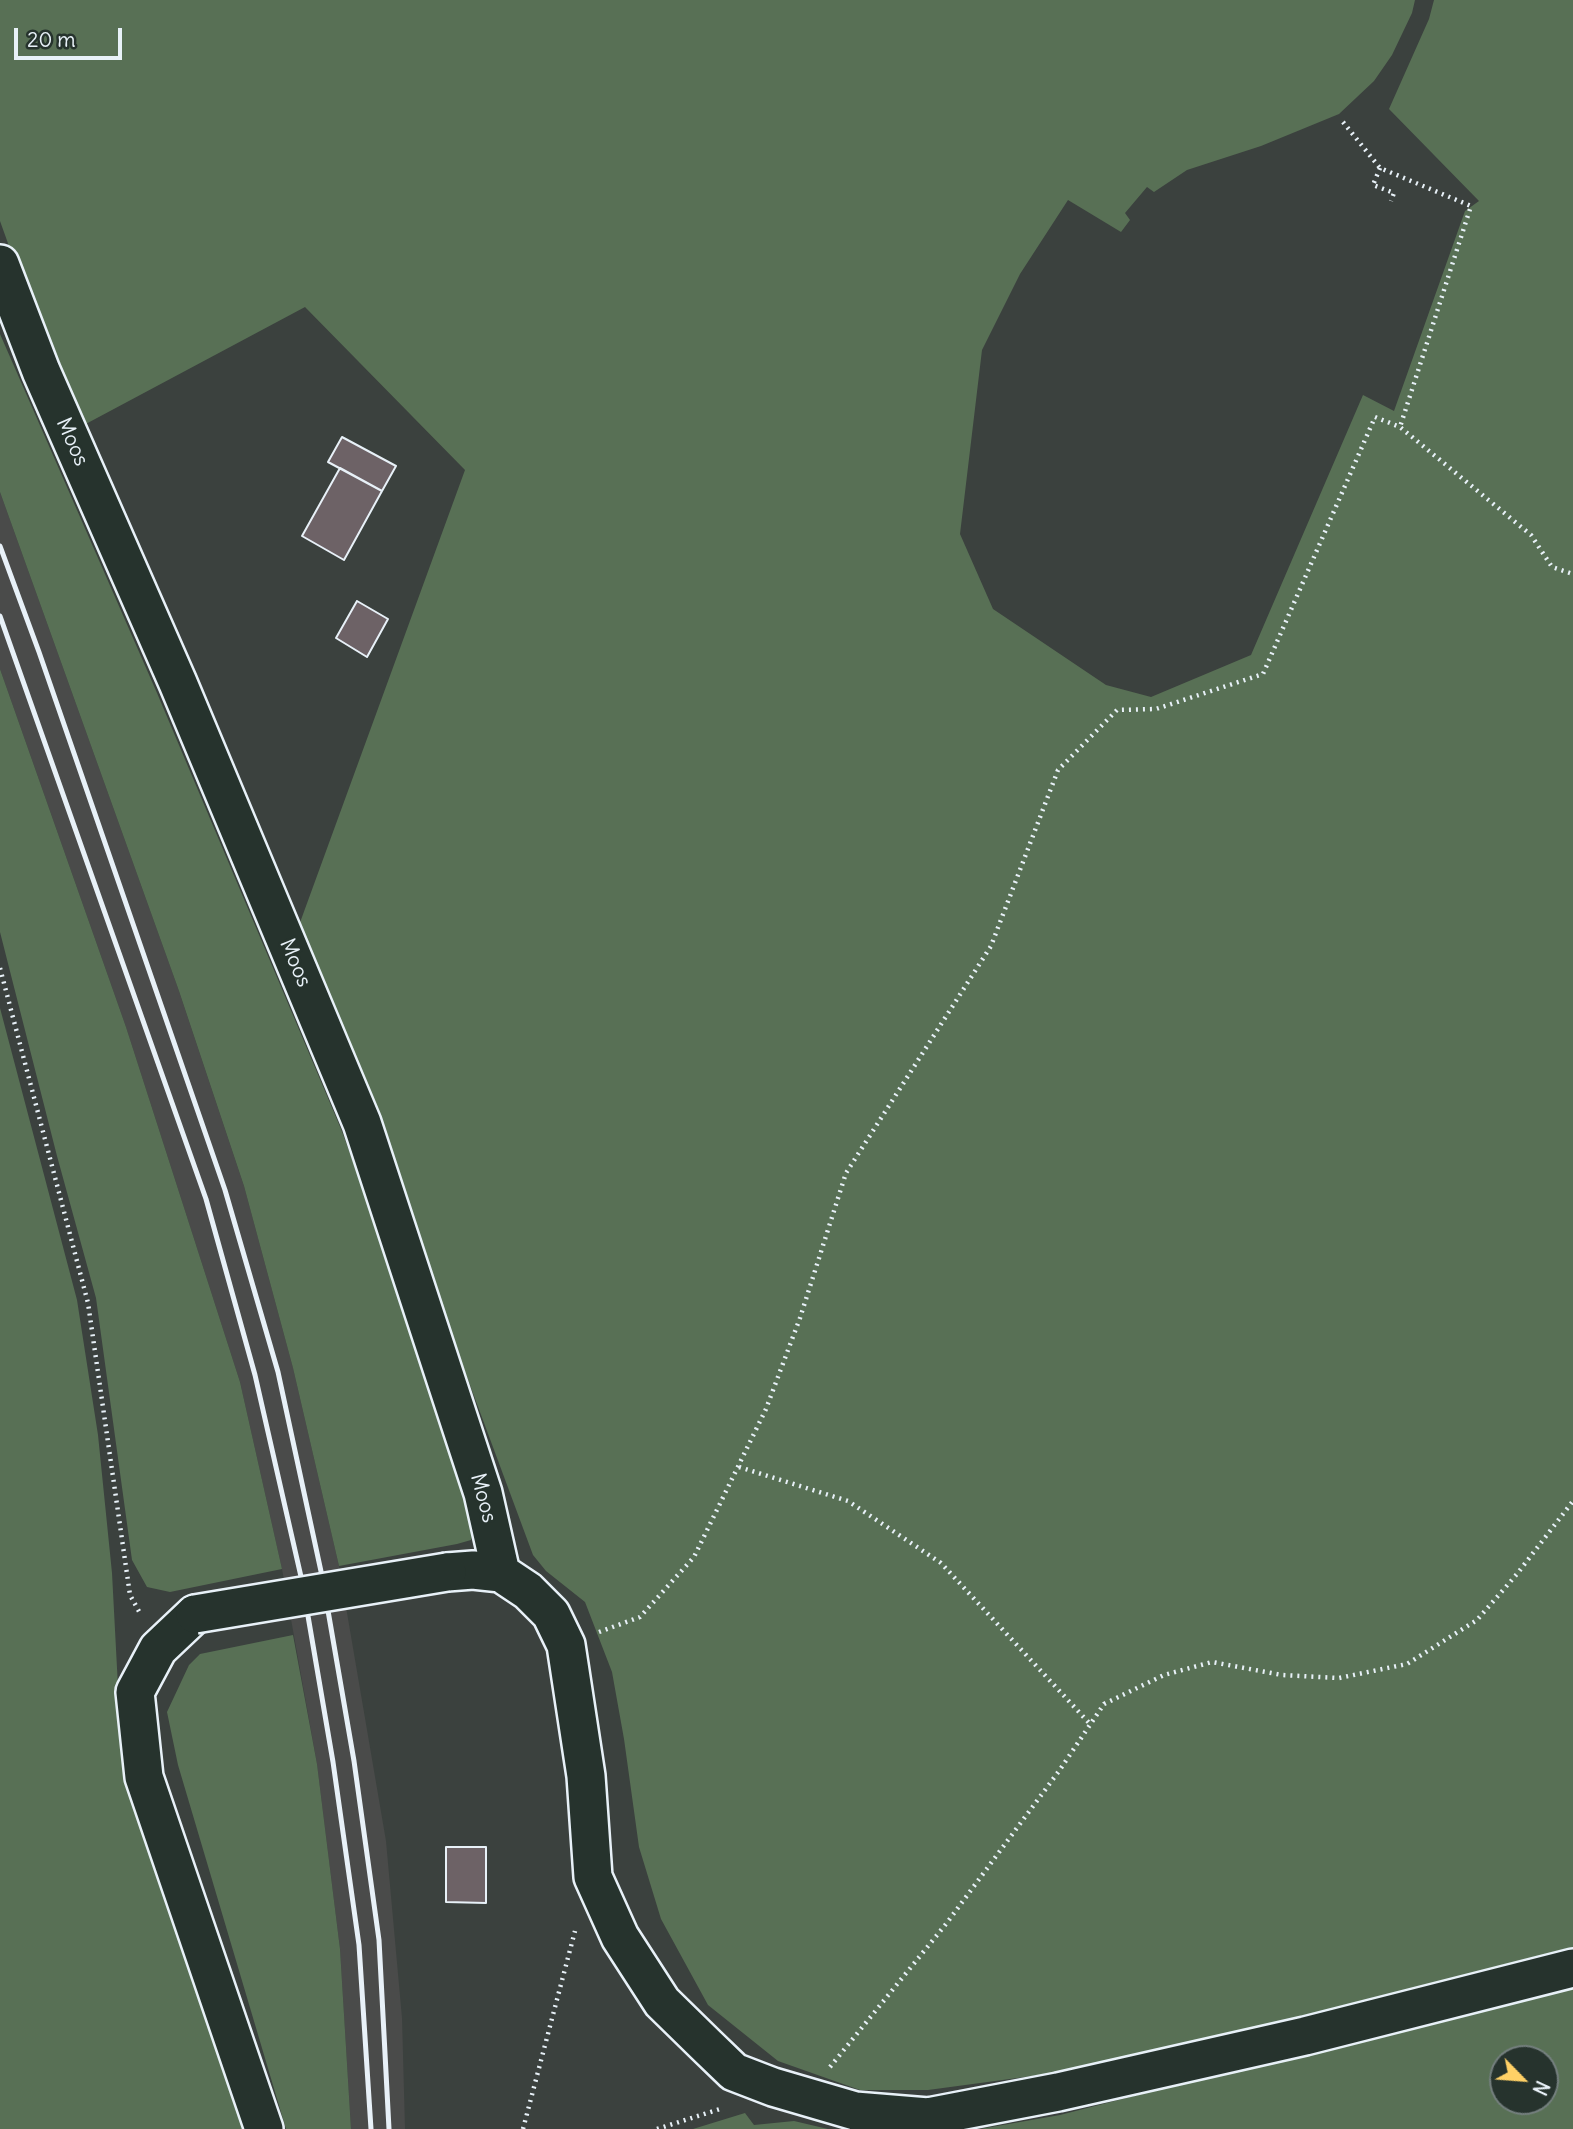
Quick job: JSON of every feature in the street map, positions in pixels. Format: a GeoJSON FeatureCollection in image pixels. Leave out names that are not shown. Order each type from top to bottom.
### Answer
{"type":"FeatureCollection","features":[{"type":"Feature","properties":{"kind":"street","name":"Moos"},"geometry":{"type":"LineString","coordinates":[[0,264],[41,371],[178,683],[362,1123],[483,1493],[501,1573]]}},
{"type":"Feature","properties":{"kind":"street"},"geometry":{"type":"LineString","coordinates":[[264,2129],[144,1777],[135,1692],[158,1649],[195,1614],[447,1572],[473,1570],[501,1573],[528,1591],[551,1614],[566,1645],[586,1776],[593,1877],[620,1937],[662,2002],[734,2072],[789,2093],[855,2111],[928,2118],[1058,2092],[1305,2036],[1573,1968]]}},
{"type":"Feature","properties":{"kind":"path"},"geometry":{"type":"LineString","coordinates":[[1343,122],[1380,168],[1471,206],[1400,427]]}},
{"type":"Feature","properties":{"kind":"path"},"geometry":{"type":"LineString","coordinates":[[1380,168],[1373,185],[1394,193],[1391,201]]}},
{"type":"Feature","properties":{"kind":"path"},"geometry":{"type":"LineString","coordinates":[[566,1645],[640,1617],[694,1557],[766,1409],[800,1318],[846,1173],[991,946],[1058,770],[1117,710],[1156,709],[1263,674],[1376,417],[1400,427],[1531,535],[1552,567],[1573,574]]}},
{"type":"Feature","properties":{"kind":"path"},"geometry":{"type":"LineString","coordinates":[[0,968],[88,1303],[130,1595],[158,1649]]}},
{"type":"Feature","properties":{"kind":"path"},"geometry":{"type":"LineString","coordinates":[[739,1466],[848,1500],[941,1563],[1091,1725]]}},
{"type":"Feature","properties":{"kind":"path"},"geometry":{"type":"LineString","coordinates":[[657,2129],[719,2109],[789,2093],[946,1924],[1059,1771],[1104,1704],[1164,1675],[1212,1662],[1282,1675],[1339,1678],[1407,1664],[1477,1620],[1517,1574],[1573,1501]]}},
{"type":"Feature","properties":{"kind":"path"},"geometry":{"type":"LineString","coordinates":[[523,2129],[578,1922],[593,1877]]}},
{"type":"Feature","properties":{"kind":"shaded area"},"geometry":{"type":"Polygon","coordinates":[[[0,492],[179,991],[244,1186],[293,1368],[339,1566],[386,1841],[402,2018],[405,2129],[351,2129],[340,1949],[317,1764],[282,1569],[240,1382],[126,1027],[0,669],[0,492]]]}},
{"type":"Feature","properties":{"kind":"green space"},"geometry":{"type":"Polygon","coordinates":[[[0,0],[1415,0],[1412,13],[1392,55],[1374,81],[1339,114],[1261,146],[1187,170],[1154,192],[1147,187],[1125,213],[1130,220],[1121,232],[1068,200],[1020,274],[982,350],[960,534],[993,609],[1106,685],[1151,697],[1251,655],[1363,395],[1394,411],[1465,211],[1479,201],[1389,109],[1429,19],[1434,0],[1573,0],[1573,1947],[1303,2017],[1062,2072],[928,2090],[860,2090],[778,2061],[708,2005],[661,1919],[639,1847],[612,1672],[585,1602],[546,1571],[533,1555],[298,928],[465,470],[305,307],[82,426],[53,369],[0,221],[0,0]]]}},
{"type":"Feature","properties":{"kind":"green space"},"geometry":{"type":"Polygon","coordinates":[[[0,334],[157,693],[341,1129],[468,1471],[476,1524],[471,1540],[339,1566],[293,1368],[244,1186],[179,991],[0,492],[0,334]]]}},
{"type":"Feature","properties":{"kind":"green space"},"geometry":{"type":"Polygon","coordinates":[[[0,669],[126,1027],[240,1382],[282,1569],[170,1592],[147,1587],[132,1560],[96,1298],[0,932],[0,669]]]}},
{"type":"Feature","properties":{"kind":"green space"},"geometry":{"type":"Polygon","coordinates":[[[0,1008],[77,1300],[98,1435],[112,1573],[119,1706],[132,1777],[243,2129],[0,2129],[0,1008]]]}},
{"type":"Feature","properties":{"kind":"green space"},"geometry":{"type":"Polygon","coordinates":[[[293,1635],[317,1764],[340,1949],[351,2129],[286,2129],[178,1765],[167,1712],[189,1665],[200,1654],[293,1635]]]}},
{"type":"Feature","properties":{"kind":"green space"},"geometry":{"type":"Polygon","coordinates":[[[1573,1989],[1573,2129],[980,2129],[1060,2115],[1309,2051],[1573,1989]]]}},
{"type":"Feature","properties":{"kind":"green space"},"geometry":{"type":"Polygon","coordinates":[[[745,2113],[754,2125],[794,2121],[828,2129],[693,2129],[745,2113]]]}},
{"type":"Feature","properties":{"kind":"building"},"geometry":{"type":"Polygon","coordinates":[[[342,437],[396,466],[382,491],[328,462],[342,437]]]}},
{"type":"Feature","properties":{"kind":"building"},"geometry":{"type":"Polygon","coordinates":[[[340,468],[382,491],[344,560],[302,536],[340,468]]]}},
{"type":"Feature","properties":{"kind":"building"},"geometry":{"type":"Polygon","coordinates":[[[357,601],[388,619],[367,657],[336,638],[357,601]]]}},
{"type":"Feature","properties":{"kind":"building"},"geometry":{"type":"Polygon","coordinates":[[[446,1847],[486,1847],[486,1903],[446,1902],[446,1847]]]}},
{"type":"Feature","properties":{"kind":"railway"},"geometry":{"type":"LineString","coordinates":[[0,546],[225,1190],[278,1372],[322,1576],[354,1761],[379,1940],[389,2129]]}},
{"type":"Feature","properties":{"kind":"railway"},"geometry":{"type":"LineString","coordinates":[[0,616],[206,1199],[255,1375],[302,1581],[333,1762],[359,1945],[371,2129]]}}]}
